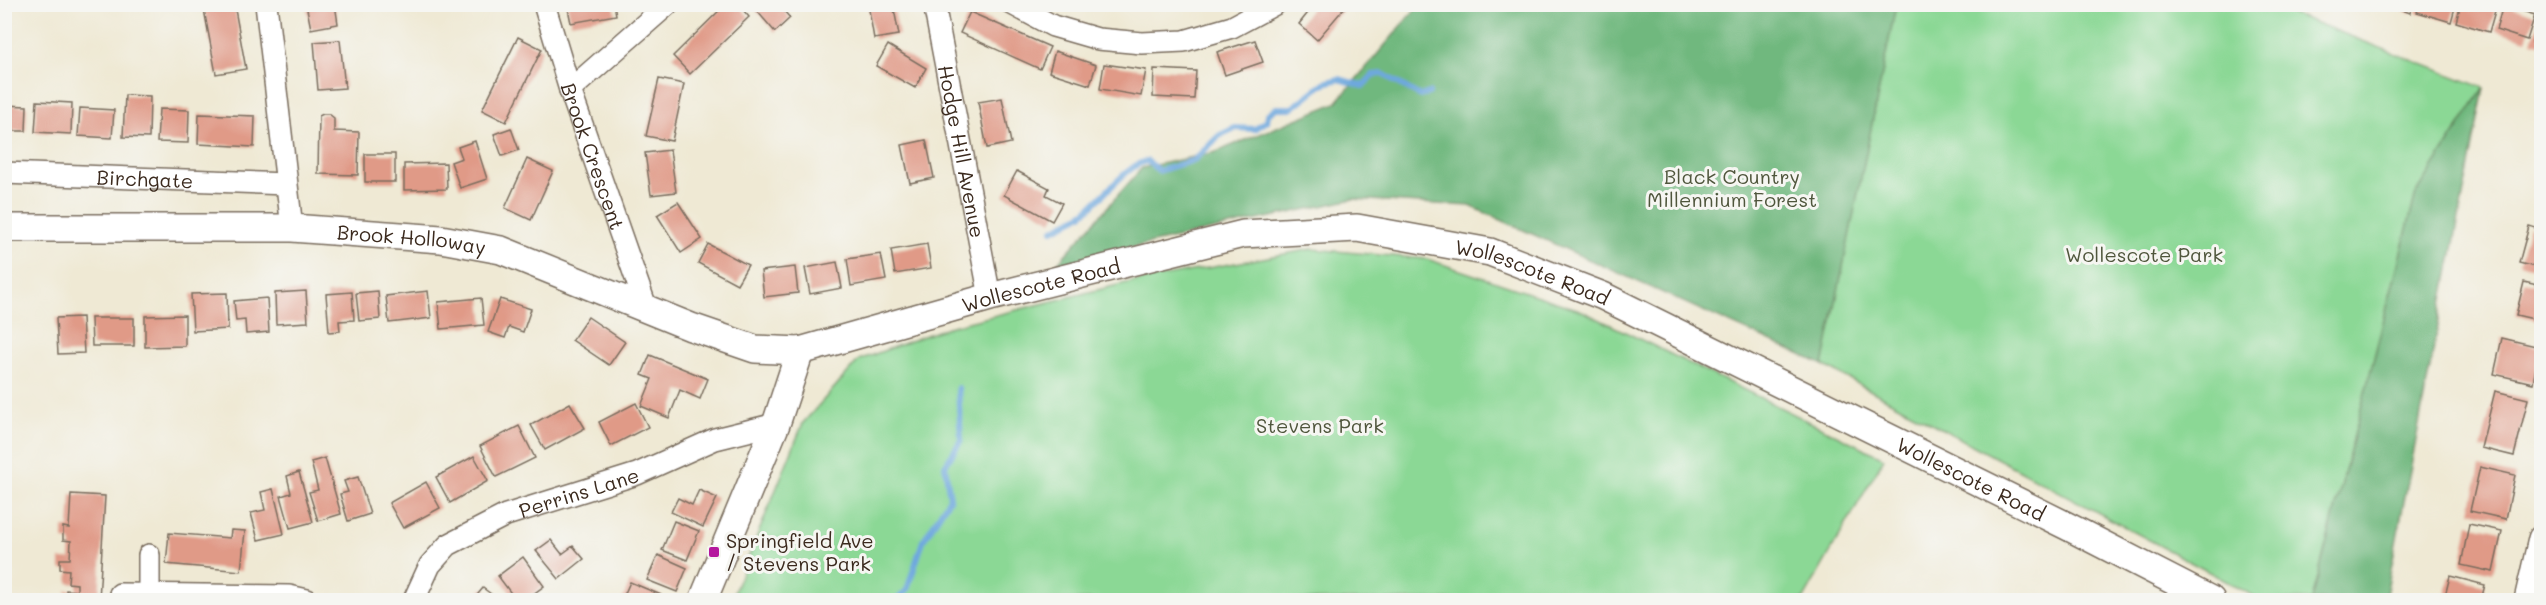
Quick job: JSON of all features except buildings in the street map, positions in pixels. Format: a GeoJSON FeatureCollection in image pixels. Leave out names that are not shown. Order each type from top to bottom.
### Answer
{"type":"FeatureCollection","features":[{"type":"Feature","properties":{"kind":"street"},"geometry":{"type":"LineString","coordinates":[[267,4],[292,228]]}},
{"type":"Feature","properties":{"kind":"street","name":"Brook Crescent"},"geometry":{"type":"LineString","coordinates":[[544,4],[570,90],[646,307]]}},
{"type":"Feature","properties":{"kind":"street"},"geometry":{"type":"LineString","coordinates":[[570,90],[668,4]]}},
{"type":"Feature","properties":{"kind":"street","name":"Hodge Hill Avenue"},"geometry":{"type":"LineString","coordinates":[[934,4],[990,297]]}},
{"type":"Feature","properties":{"kind":"street"},"geometry":{"type":"LineString","coordinates":[[1012,4],[1053,26],[1098,39],[1142,43],[1184,41],[1232,27],[1275,4]]}},
{"type":"Feature","properties":{"kind":"street","name":"Birchgate"},"geometry":{"type":"LineString","coordinates":[[4,173],[286,184]]}},
{"type":"Feature","properties":{"kind":"street","name":"Brook Holloway"},"geometry":{"type":"LineString","coordinates":[[4,228],[292,228],[441,239],[501,250],[692,327],[755,349],[800,351]]}},
{"type":"Feature","properties":{"kind":"street","name":"Wollescote Road"},"geometry":{"type":"LineString","coordinates":[[800,351],[990,297],[1243,234],[1357,228],[1490,252],[1603,296],[2211,600]]}},
{"type":"Feature","properties":{"kind":"street"},"geometry":{"type":"LineString","coordinates":[[703,600],[776,424],[800,351]]}},
{"type":"Feature","properties":{"kind":"street","name":"Perrins Lane"},"geometry":{"type":"LineString","coordinates":[[414,600],[430,565],[448,545],[506,515],[637,474],[715,439],[776,424]]}},
{"type":"Feature","properties":{"kind":"street"},"geometry":{"type":"LineString","coordinates":[[2528,600],[2541,539]]}},
{"type":"Feature","properties":{"kind":"street"},"geometry":{"type":"LineString","coordinates":[[149,555],[149,594]]}},
{"type":"Feature","properties":{"kind":"street"},"geometry":{"type":"LineString","coordinates":[[120,594],[289,596],[307,600]]}},
{"type":"Feature","properties":{"kind":"green space","name":"Black Country Millennium Forest"},"geometry":{"type":"Polygon","coordinates":[[[1419,5],[1896,5],[1823,365],[1470,206],[1353,199],[1057,264],[1142,168],[1216,152],[1336,103],[1419,5]]]}},
{"type":"Feature","properties":{"kind":"green space","name":"Wollescote Park"},"geometry":{"type":"Polygon","coordinates":[[[1896,5],[2270,5],[2484,88],[2416,194],[2312,600],[2261,600],[1823,365],[1896,5]]]}},
{"type":"Feature","properties":{"kind":"green space"},"geometry":{"type":"Polygon","coordinates":[[[2484,88],[2385,600],[2312,600],[2416,194],[2484,88]]]}},
{"type":"Feature","properties":{"kind":"green space","name":"Stevens Park"},"geometry":{"type":"Polygon","coordinates":[[[1312,249],[1427,259],[1580,310],[1884,458],[1803,600],[731,600],[803,423],[859,360],[948,327],[1126,283],[1312,249]]]}},
{"type":"Feature","properties":{"kind":"waterway"},"geometry":{"type":"LineString","coordinates":[[1053,230],[1086,211],[1140,163],[1147,161],[1159,171],[1194,160],[1220,135],[1235,128],[1255,129],[1267,121],[1268,114],[1276,108],[1292,108],[1324,83],[1339,79],[1363,86],[1373,75],[1383,74],[1420,96],[1429,93]]}},
{"type":"Feature","properties":{"kind":"waterway"},"geometry":{"type":"LineString","coordinates":[[897,600],[907,590],[923,541],[950,498],[945,466],[961,440],[958,388]]}},
{"type":"Feature","properties":{"kind":"place","name":"Springfield Ave / Stevens Park"},"geometry":{"type":"Point","coordinates":[714,552]}}]}
